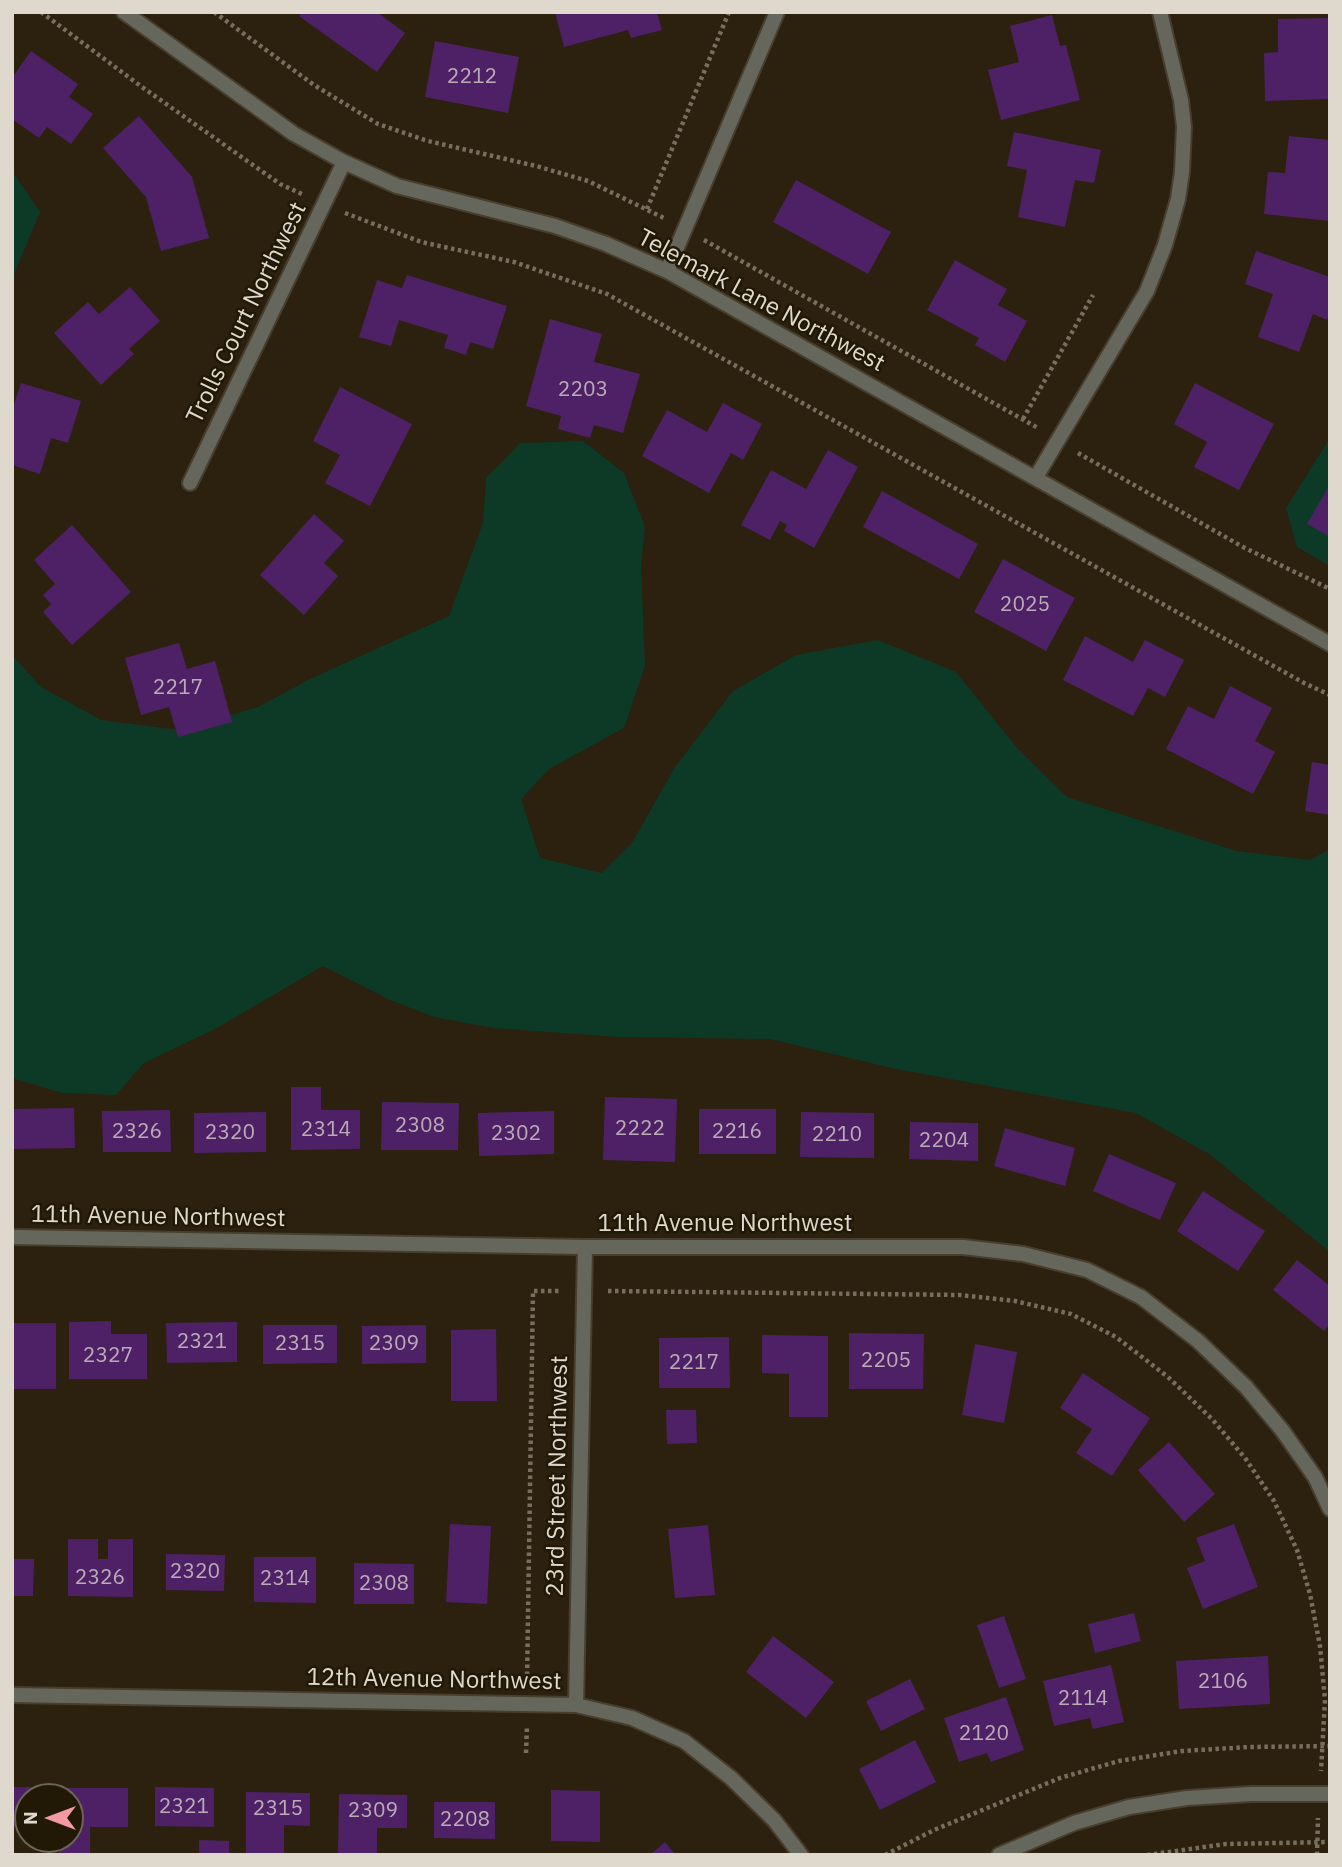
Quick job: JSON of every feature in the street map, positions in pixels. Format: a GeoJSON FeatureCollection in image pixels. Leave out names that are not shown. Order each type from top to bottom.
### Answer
{"type":"FeatureCollection","features":[{"type":"Feature","properties":{"kind":"street","name":"Telemark Lane Northwest"},"geometry":{"type":"LineString","coordinates":[[124,12],[272,119],[344,162],[397,186],[555,226],[606,244],[667,271],[1330,643]]}},
{"type":"Feature","properties":{"kind":"street"},"geometry":{"type":"LineString","coordinates":[[667,271],[777,12]]}},
{"type":"Feature","properties":{"kind":"street"},"geometry":{"type":"LineString","coordinates":[[1036,478],[1147,291],[1165,245],[1178,199],[1183,150],[1181,100],[1160,12]]}},
{"type":"Feature","properties":{"kind":"street","name":"Trolls Court Northwest"},"geometry":{"type":"LineString","coordinates":[[190,483],[344,162]]}},
{"type":"Feature","properties":{"kind":"street","name":"11th Avenue Northwest"},"geometry":{"type":"LineString","coordinates":[[12,1237],[585,1247],[963,1247],[1023,1254],[1087,1270],[1141,1297],[1198,1341],[1245,1387],[1282,1430],[1315,1477],[1330,1509]]}},
{"type":"Feature","properties":{"kind":"street","name":"23rd Street Northwest"},"geometry":{"type":"LineString","coordinates":[[576,1705],[585,1247]]}},
{"type":"Feature","properties":{"kind":"street","name":"12th Avenue Northwest"},"geometry":{"type":"LineString","coordinates":[[12,1695],[576,1705],[632,1718],[684,1741],[731,1777],[774,1820],[801,1855]]}},
{"type":"Feature","properties":{"kind":"street"},"geometry":{"type":"LineString","coordinates":[[999,1855],[1074,1823],[1129,1807],[1187,1798],[1251,1794],[1330,1794]]}},
{"type":"Feature","properties":{"kind":"path"},"geometry":{"type":"LineString","coordinates":[[214,12],[314,85],[378,124],[428,141],[588,181],[647,209],[729,12]]}},
{"type":"Feature","properties":{"kind":"path"},"geometry":{"type":"LineString","coordinates":[[719,248],[1023,419],[1093,295]]}},
{"type":"Feature","properties":{"kind":"path"},"geometry":{"type":"LineString","coordinates":[[607,294],[1291,676],[1330,695]]}},
{"type":"Feature","properties":{"kind":"path"},"geometry":{"type":"LineString","coordinates":[[1087,458],[1243,547],[1330,589]]}},
{"type":"Feature","properties":{"kind":"path"},"geometry":{"type":"LineString","coordinates":[[526,1753],[533,1291]]}},
{"type":"Feature","properties":{"kind":"path"},"geometry":{"type":"LineString","coordinates":[[623,1291],[960,1294],[1015,1301],[1071,1314],[1116,1337],[1168,1377],[1212,1419],[1245,1458],[1274,1501],[1297,1550],[1310,1594],[1320,1646],[1325,1700],[1323,1746]]}},
{"type":"Feature","properties":{"kind":"path"},"geometry":{"type":"LineString","coordinates":[[885,1855],[934,1830],[1049,1782],[1119,1761],[1182,1751],[1330,1746]]}},
{"type":"Feature","properties":{"kind":"path"},"geometry":{"type":"LineString","coordinates":[[1316,1842],[1317,1855]]}},
{"type":"Feature","properties":{"kind":"path"},"geometry":{"type":"LineString","coordinates":[[1147,1855],[1226,1844],[1330,1842]]}},
{"type":"Feature","properties":{"kind":"green space"},"geometry":{"type":"Polygon","coordinates":[[[12,171],[40,212],[12,279],[12,171]]]}},
{"type":"Feature","properties":{"kind":"green space"},"geometry":{"type":"Polygon","coordinates":[[[1330,438],[1330,566],[1297,547],[1286,508],[1330,438]]]}},
{"type":"Feature","properties":{"kind":"green space"},"geometry":{"type":"Polygon","coordinates":[[[583,441],[624,473],[645,527],[641,564],[645,666],[624,728],[549,769],[521,799],[540,858],[602,873],[632,843],[675,767],[733,691],[796,655],[878,640],[956,672],[1017,748],[1067,797],[1237,851],[1310,860],[1330,849],[1330,1252],[1209,1154],[1136,1113],[896,1069],[770,1039],[619,1037],[493,1028],[434,1017],[390,1000],[323,966],[217,1028],[144,1063],[116,1095],[62,1093],[12,1078],[12,655],[41,687],[101,720],[179,730],[258,707],[310,679],[449,616],[483,523],[486,478],[520,443],[583,441]]]}},
{"type":"Feature","properties":{"kind":"building"},"geometry":{"type":"Polygon","coordinates":[[[302,12],[377,12],[405,33],[377,72],[299,16],[302,12]]]}},
{"type":"Feature","properties":{"kind":"building"},"geometry":{"type":"Polygon","coordinates":[[[555,12],[657,12],[662,30],[631,38],[628,30],[564,47],[555,12]]]}},
{"type":"Feature","properties":{"kind":"building"},"geometry":{"type":"Polygon","coordinates":[[[1052,15],[1060,46],[1066,45],[1080,100],[1001,120],[988,70],[1019,62],[1010,26],[1052,15]]]}},
{"type":"Feature","properties":{"kind":"building"},"geometry":{"type":"Polygon","coordinates":[[[1330,18],[1330,99],[1265,101],[1264,53],[1278,52],[1278,19],[1330,18]]]}},
{"type":"Feature","properties":{"kind":"building"},"geometry":{"type":"Polygon","coordinates":[[[435,41],[519,57],[508,113],[425,97],[435,41]]]}},
{"type":"Feature","properties":{"kind":"building"},"geometry":{"type":"Polygon","coordinates":[[[31,51],[78,84],[69,97],[93,114],[71,144],[47,127],[39,138],[12,119],[12,78],[31,51]]]}},
{"type":"Feature","properties":{"kind":"building"},"geometry":{"type":"Polygon","coordinates":[[[139,116],[192,177],[209,238],[161,251],[146,197],[103,148],[139,116]]]}},
{"type":"Feature","properties":{"kind":"building"},"geometry":{"type":"Polygon","coordinates":[[[1014,132],[1101,150],[1094,183],[1075,180],[1065,227],[1018,217],[1027,170],[1007,166],[1014,132]]]}},
{"type":"Feature","properties":{"kind":"building"},"geometry":{"type":"Polygon","coordinates":[[[1289,136],[1330,140],[1330,221],[1264,214],[1268,172],[1285,173],[1289,136]]]}},
{"type":"Feature","properties":{"kind":"building"},"geometry":{"type":"Polygon","coordinates":[[[796,180],[891,232],[868,274],[773,222],[796,180]]]}},
{"type":"Feature","properties":{"kind":"building"},"geometry":{"type":"Polygon","coordinates":[[[1256,251],[1330,277],[1330,312],[1327,320],[1313,314],[1299,352],[1258,337],[1273,294],[1245,284],[1256,251]]]}},
{"type":"Feature","properties":{"kind":"building"},"geometry":{"type":"Polygon","coordinates":[[[955,260],[1007,289],[998,305],[1027,321],[1005,362],[975,345],[979,338],[927,310],[955,260]]]}},
{"type":"Feature","properties":{"kind":"building"},"geometry":{"type":"Polygon","coordinates":[[[407,275],[507,306],[493,349],[470,342],[466,355],[444,348],[448,335],[399,320],[391,346],[359,337],[377,280],[402,288],[407,275]]]}},
{"type":"Feature","properties":{"kind":"building"},"geometry":{"type":"Polygon","coordinates":[[[130,287],[160,321],[129,349],[134,354],[101,385],[54,333],[88,302],[99,314],[130,287]]]}},
{"type":"Feature","properties":{"kind":"building"},"geometry":{"type":"Polygon","coordinates":[[[550,319],[602,334],[594,362],[640,374],[623,433],[594,425],[590,438],[558,429],[561,416],[526,406],[550,319]]]}},
{"type":"Feature","properties":{"kind":"building"},"geometry":{"type":"Polygon","coordinates":[[[21,383],[81,401],[68,443],[51,438],[40,474],[12,465],[12,410],[21,383]]]}},
{"type":"Feature","properties":{"kind":"building"},"geometry":{"type":"Polygon","coordinates":[[[1195,383],[1274,424],[1239,490],[1194,467],[1207,442],[1174,424],[1195,383]]]}},
{"type":"Feature","properties":{"kind":"building"},"geometry":{"type":"Polygon","coordinates":[[[340,387],[412,424],[370,506],[325,483],[340,455],[313,441],[340,387]]]}},
{"type":"Feature","properties":{"kind":"building"},"geometry":{"type":"Polygon","coordinates":[[[723,403],[762,424],[743,460],[731,453],[709,493],[642,456],[667,410],[707,432],[723,403]]]}},
{"type":"Feature","properties":{"kind":"building"},"geometry":{"type":"Polygon","coordinates":[[[828,450],[858,467],[814,548],[784,531],[787,525],[780,521],[770,540],[741,525],[771,470],[806,489],[828,450]]]}},
{"type":"Feature","properties":{"kind":"building"},"geometry":{"type":"Polygon","coordinates":[[[1330,484],[1330,537],[1307,524],[1330,484]]]}},
{"type":"Feature","properties":{"kind":"building"},"geometry":{"type":"Polygon","coordinates":[[[882,491],[978,544],[959,579],[863,527],[882,491]]]}},
{"type":"Feature","properties":{"kind":"building"},"geometry":{"type":"Polygon","coordinates":[[[314,514],[344,541],[324,563],[338,576],[304,615],[260,575],[314,514]]]}},
{"type":"Feature","properties":{"kind":"building"},"geometry":{"type":"Polygon","coordinates":[[[72,525],[131,592],[72,645],[43,612],[51,604],[43,595],[55,584],[34,560],[72,525]]]}},
{"type":"Feature","properties":{"kind":"building"},"geometry":{"type":"Polygon","coordinates":[[[1003,559],[1075,598],[1046,651],[974,612],[1003,559]]]}},
{"type":"Feature","properties":{"kind":"building"},"geometry":{"type":"Polygon","coordinates":[[[1085,636],[1133,662],[1145,640],[1184,660],[1165,697],[1148,688],[1133,716],[1063,680],[1085,636]]]}},
{"type":"Feature","properties":{"kind":"building"},"geometry":{"type":"Polygon","coordinates":[[[179,643],[187,669],[215,661],[232,722],[178,737],[169,707],[141,715],[125,658],[179,643]]]}},
{"type":"Feature","properties":{"kind":"building"},"geometry":{"type":"Polygon","coordinates":[[[1230,686],[1272,708],[1255,741],[1275,752],[1253,794],[1166,749],[1188,706],[1214,719],[1230,686]]]}},
{"type":"Feature","properties":{"kind":"building"},"geometry":{"type":"Polygon","coordinates":[[[1312,762],[1330,765],[1330,815],[1305,811],[1312,762]]]}},
{"type":"Feature","properties":{"kind":"building"},"geometry":{"type":"Polygon","coordinates":[[[291,1087],[321,1087],[321,1110],[360,1110],[360,1149],[291,1150],[291,1087]]]}},
{"type":"Feature","properties":{"kind":"building"},"geometry":{"type":"Polygon","coordinates":[[[605,1097],[677,1099],[675,1162],[603,1160],[605,1097]]]}},
{"type":"Feature","properties":{"kind":"building"},"geometry":{"type":"Polygon","coordinates":[[[382,1102],[459,1103],[458,1150],[381,1150],[382,1102]]]}},
{"type":"Feature","properties":{"kind":"building"},"geometry":{"type":"Polygon","coordinates":[[[74,1108],[75,1148],[12,1149],[12,1109],[74,1108]]]}},
{"type":"Feature","properties":{"kind":"building"},"geometry":{"type":"Polygon","coordinates":[[[699,1109],[776,1109],[776,1154],[699,1154],[699,1109]]]}},
{"type":"Feature","properties":{"kind":"building"},"geometry":{"type":"Polygon","coordinates":[[[170,1110],[171,1152],[103,1152],[102,1111],[170,1110]]]}},
{"type":"Feature","properties":{"kind":"building"},"geometry":{"type":"Polygon","coordinates":[[[554,1111],[554,1154],[479,1156],[478,1113],[554,1111]]]}},
{"type":"Feature","properties":{"kind":"building"},"geometry":{"type":"Polygon","coordinates":[[[266,1112],[266,1152],[194,1153],[194,1113],[266,1112]]]}},
{"type":"Feature","properties":{"kind":"building"},"geometry":{"type":"Polygon","coordinates":[[[801,1112],[874,1113],[874,1158],[800,1157],[801,1112]]]}},
{"type":"Feature","properties":{"kind":"building"},"geometry":{"type":"Polygon","coordinates":[[[910,1122],[978,1123],[978,1161],[909,1159],[910,1122]]]}},
{"type":"Feature","properties":{"kind":"building"},"geometry":{"type":"Polygon","coordinates":[[[1005,1128],[1075,1148],[1065,1186],[994,1166],[1005,1128]]]}},
{"type":"Feature","properties":{"kind":"building"},"geometry":{"type":"Polygon","coordinates":[[[1109,1154],[1176,1183],[1160,1220],[1093,1191],[1109,1154]]]}},
{"type":"Feature","properties":{"kind":"building"},"geometry":{"type":"Polygon","coordinates":[[[1203,1191],[1265,1231],[1238,1271],[1177,1231],[1203,1191]]]}},
{"type":"Feature","properties":{"kind":"building"},"geometry":{"type":"Polygon","coordinates":[[[1297,1260],[1330,1286],[1330,1324],[1324,1331],[1273,1290],[1297,1260]]]}},
{"type":"Feature","properties":{"kind":"building"},"geometry":{"type":"Polygon","coordinates":[[[111,1321],[111,1334],[147,1334],[147,1379],[69,1379],[69,1322],[111,1321]]]}},
{"type":"Feature","properties":{"kind":"building"},"geometry":{"type":"Polygon","coordinates":[[[237,1322],[237,1362],[167,1363],[166,1323],[237,1322]]]}},
{"type":"Feature","properties":{"kind":"building"},"geometry":{"type":"Polygon","coordinates":[[[12,1323],[56,1323],[56,1389],[12,1389],[12,1323]]]}},
{"type":"Feature","properties":{"kind":"building"},"geometry":{"type":"Polygon","coordinates":[[[263,1325],[337,1325],[337,1363],[263,1364],[263,1325]]]}},
{"type":"Feature","properties":{"kind":"building"},"geometry":{"type":"Polygon","coordinates":[[[426,1325],[426,1363],[362,1364],[362,1326],[426,1325]]]}},
{"type":"Feature","properties":{"kind":"building"},"geometry":{"type":"Polygon","coordinates":[[[496,1329],[497,1401],[451,1401],[451,1330],[496,1329]]]}},
{"type":"Feature","properties":{"kind":"building"},"geometry":{"type":"Polygon","coordinates":[[[849,1333],[924,1334],[923,1389],[849,1389],[849,1333]]]}},
{"type":"Feature","properties":{"kind":"building"},"geometry":{"type":"Polygon","coordinates":[[[762,1335],[828,1336],[828,1417],[789,1417],[789,1374],[762,1373],[762,1335]]]}},
{"type":"Feature","properties":{"kind":"building"},"geometry":{"type":"Polygon","coordinates":[[[729,1337],[730,1388],[659,1388],[659,1338],[729,1337]]]}},
{"type":"Feature","properties":{"kind":"building"},"geometry":{"type":"Polygon","coordinates":[[[975,1344],[1017,1352],[1004,1423],[962,1415],[975,1344]]]}},
{"type":"Feature","properties":{"kind":"building"},"geometry":{"type":"Polygon","coordinates":[[[1083,1373],[1150,1418],[1112,1476],[1076,1453],[1092,1429],[1060,1408],[1083,1373]]]}},
{"type":"Feature","properties":{"kind":"building"},"geometry":{"type":"Polygon","coordinates":[[[666,1410],[696,1410],[697,1443],[667,1444],[666,1410]]]}},
{"type":"Feature","properties":{"kind":"building"},"geometry":{"type":"Polygon","coordinates":[[[1169,1442],[1215,1494],[1184,1522],[1138,1470],[1169,1442]]]}},
{"type":"Feature","properties":{"kind":"building"},"geometry":{"type":"Polygon","coordinates":[[[450,1524],[491,1526],[487,1604],[446,1602],[450,1524]]]}},
{"type":"Feature","properties":{"kind":"building"},"geometry":{"type":"Polygon","coordinates":[[[1234,1524],[1258,1587],[1203,1609],[1187,1568],[1205,1561],[1196,1538],[1234,1524]]]}},
{"type":"Feature","properties":{"kind":"building"},"geometry":{"type":"Polygon","coordinates":[[[708,1525],[715,1595],[675,1598],[668,1529],[708,1525]]]}},
{"type":"Feature","properties":{"kind":"building"},"geometry":{"type":"Polygon","coordinates":[[[68,1539],[98,1539],[98,1559],[108,1559],[108,1539],[133,1539],[133,1597],[68,1596],[68,1539]]]}},
{"type":"Feature","properties":{"kind":"building"},"geometry":{"type":"Polygon","coordinates":[[[166,1554],[225,1555],[224,1591],[166,1590],[166,1554]]]}},
{"type":"Feature","properties":{"kind":"building"},"geometry":{"type":"Polygon","coordinates":[[[254,1557],[316,1557],[316,1603],[254,1602],[254,1557]]]}},
{"type":"Feature","properties":{"kind":"building"},"geometry":{"type":"Polygon","coordinates":[[[12,1559],[34,1559],[33,1596],[12,1596],[12,1559]]]}},
{"type":"Feature","properties":{"kind":"building"},"geometry":{"type":"Polygon","coordinates":[[[354,1563],[414,1564],[414,1604],[354,1604],[354,1563]]]}},
{"type":"Feature","properties":{"kind":"building"},"geometry":{"type":"Polygon","coordinates":[[[1134,1613],[1141,1641],[1095,1653],[1088,1624],[1134,1613]]]}},
{"type":"Feature","properties":{"kind":"building"},"geometry":{"type":"Polygon","coordinates":[[[1004,1616],[1026,1679],[999,1688],[977,1625],[1004,1616]]]}},
{"type":"Feature","properties":{"kind":"building"},"geometry":{"type":"Polygon","coordinates":[[[773,1636],[834,1682],[806,1718],[746,1672],[773,1636]]]}},
{"type":"Feature","properties":{"kind":"building"},"geometry":{"type":"Polygon","coordinates":[[[1268,1656],[1270,1704],[1179,1709],[1176,1661],[1268,1656]]]}},
{"type":"Feature","properties":{"kind":"building"},"geometry":{"type":"Polygon","coordinates":[[[1111,1665],[1124,1722],[1093,1729],[1090,1718],[1054,1726],[1043,1681],[1111,1665]]]}},
{"type":"Feature","properties":{"kind":"building"},"geometry":{"type":"Polygon","coordinates":[[[910,1679],[925,1709],[881,1731],[866,1701],[910,1679]]]}},
{"type":"Feature","properties":{"kind":"building"},"geometry":{"type":"Polygon","coordinates":[[[1006,1697],[1024,1750],[991,1762],[987,1753],[959,1762],[944,1718],[1006,1697]]]}},
{"type":"Feature","properties":{"kind":"building"},"geometry":{"type":"Polygon","coordinates":[[[915,1740],[936,1782],[880,1810],[859,1769],[915,1740]]]}},
{"type":"Feature","properties":{"kind":"building"},"geometry":{"type":"Polygon","coordinates":[[[12,1787],[14,1787],[14,1826],[12,1787]]]}},
{"type":"Feature","properties":{"kind":"building"},"geometry":{"type":"Polygon","coordinates":[[[155,1787],[214,1788],[214,1827],[155,1826],[155,1787]]]}},
{"type":"Feature","properties":{"kind":"building"},"geometry":{"type":"Polygon","coordinates":[[[84,1788],[128,1788],[128,1827],[90,1827],[90,1854],[59,1854],[84,1853],[84,1788]]]}},
{"type":"Feature","properties":{"kind":"building"},"geometry":{"type":"Polygon","coordinates":[[[551,1790],[600,1791],[600,1842],[551,1841],[551,1790]]]}},
{"type":"Feature","properties":{"kind":"building"},"geometry":{"type":"Polygon","coordinates":[[[246,1792],[310,1793],[310,1826],[284,1825],[284,1855],[246,1855],[246,1792]]]}},
{"type":"Feature","properties":{"kind":"building"},"geometry":{"type":"Polygon","coordinates":[[[339,1794],[407,1795],[407,1828],[377,1828],[377,1855],[338,1855],[339,1794]]]}},
{"type":"Feature","properties":{"kind":"building"},"geometry":{"type":"Polygon","coordinates":[[[434,1802],[495,1802],[495,1839],[434,1838],[434,1802]]]}},
{"type":"Feature","properties":{"kind":"building"},"geometry":{"type":"Polygon","coordinates":[[[199,1840],[229,1841],[229,1855],[199,1855],[199,1840]]]}},
{"type":"Feature","properties":{"kind":"building"},"geometry":{"type":"Polygon","coordinates":[[[665,1842],[676,1855],[650,1855],[665,1842]]]}}]}
